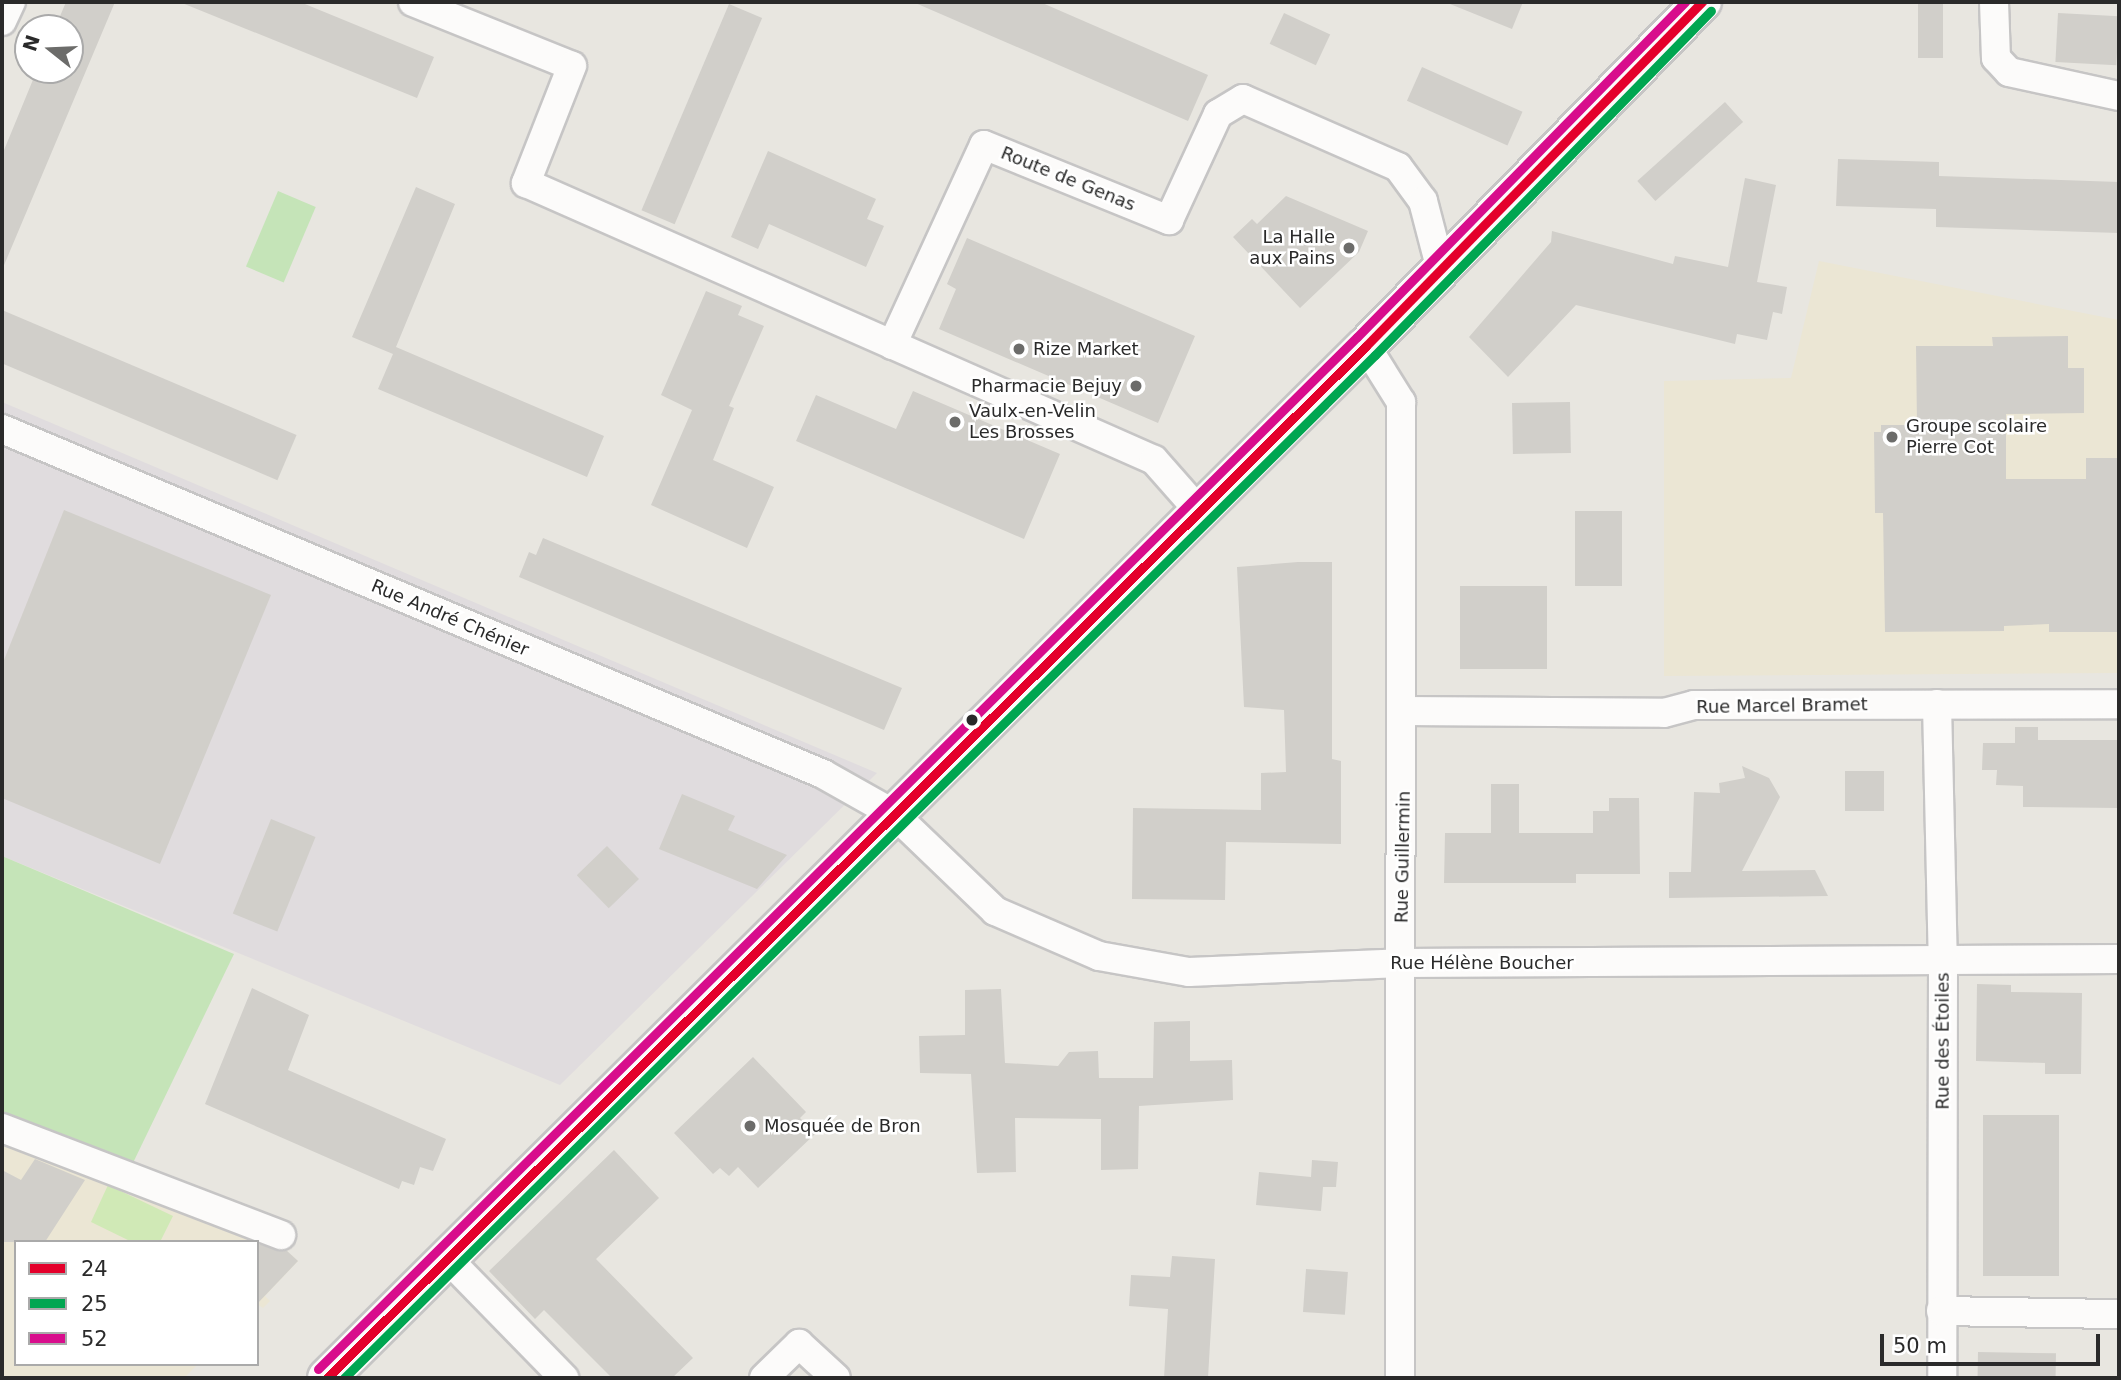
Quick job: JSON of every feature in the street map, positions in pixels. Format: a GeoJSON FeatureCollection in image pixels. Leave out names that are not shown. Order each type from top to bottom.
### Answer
{"type":"FeatureCollection","features":[{"type":"Feature","properties":{"kind":"main road"},"geometry":{"type":"LineString","coordinates":[[327,1378],[1366,346],[1702,2]]}},
{"type":"Feature","properties":{"kind":"street"},"geometry":{"type":"LineString","coordinates":[[2,21],[11,2]]}},
{"type":"Feature","properties":{"kind":"street"},"geometry":{"type":"LineString","coordinates":[[413,2],[572,66],[526,183],[1154,460],[1199,511]]}},
{"type":"Feature","properties":{"kind":"street"},"geometry":{"type":"LineString","coordinates":[[1994,2],[1996,58],[2009,72],[2119,96]]}},
{"type":"Feature","properties":{"kind":"street","name":"Route de Genas"},"geometry":{"type":"LineString","coordinates":[[892,345],[984,145],[1169,220],[1218,114],[1243,99],[1398,167],[1423,201],[1441,270]]}},
{"type":"Feature","properties":{"kind":"street","name":"Rue Guillermin"},"geometry":{"type":"LineString","coordinates":[[1366,346],[1401,402],[1404,711],[1400,1378]]}},
{"type":"Feature","properties":{"kind":"street","name":"Rue André Chénier"},"geometry":{"type":"LineString","coordinates":[[2,429],[823,774],[894,814]]}},
{"type":"Feature","properties":{"kind":"street","name":"Rue des Étoiles"},"geometry":{"type":"LineString","coordinates":[[1937,704],[1943,961],[1942,1378]]}},
{"type":"Feature","properties":{"kind":"street","name":"Rue Marcel Bramet"},"geometry":{"type":"LineString","coordinates":[[1404,711],[1664,713],[1694,705],[2119,704]]}},
{"type":"Feature","properties":{"kind":"street","name":"Rue Hélène Boucher"},"geometry":{"type":"LineString","coordinates":[[894,814],[995,911],[1099,956],[1189,972],[1401,962],[2119,959]]}},
{"type":"Feature","properties":{"kind":"street"},"geometry":{"type":"LineString","coordinates":[[2,1128],[281,1235]]}},
{"type":"Feature","properties":{"kind":"street"},"geometry":{"type":"LineString","coordinates":[[447,1258],[564,1378]]}},
{"type":"Feature","properties":{"kind":"street"},"geometry":{"type":"LineString","coordinates":[[1941,1311],[2119,1314]]}},
{"type":"Feature","properties":{"kind":"street"},"geometry":{"type":"LineString","coordinates":[[764,1378],[799,1344],[836,1378]]}},
{"type":"Feature","properties":{"kind":"shaded area","name":"Groupe scolaire Pierre Cot"},"geometry":{"type":"Polygon","coordinates":[[[1819,261],[2119,320],[2119,673],[1664,676],[1664,381],[1791,378],[1819,261]]]}},
{"type":"Feature","properties":{"kind":"shaded area"},"geometry":{"type":"Polygon","coordinates":[[[2,402],[877,773],[560,1085],[2,856],[2,402]]]}},
{"type":"Feature","properties":{"kind":"shaded area"},"geometry":{"type":"Polygon","coordinates":[[[2,1115],[278,1243],[298,1261],[265,1296],[270,1301],[263,1308],[259,1305],[259,1240],[14,1240],[14,1366],[196,1366],[184,1378],[2,1378],[2,1115]]]}},
{"type":"Feature","properties":{"kind":"green space"},"geometry":{"type":"Polygon","coordinates":[[[278,191],[316,207],[284,283],[246,266],[278,191]]]}},
{"type":"Feature","properties":{"kind":"green space"},"geometry":{"type":"Polygon","coordinates":[[[2,856],[234,954],[131,1167],[2,1115],[2,856]]]}},
{"type":"Feature","properties":{"kind":"green space"},"geometry":{"type":"Polygon","coordinates":[[[108,1185],[173,1216],[161,1240],[128,1240],[91,1222],[108,1185]]]}},
{"type":"Feature","properties":{"kind":"building"},"geometry":{"type":"Polygon","coordinates":[[[66,2],[115,2],[84,76],[84,14],[61,14],[66,2]]]}},
{"type":"Feature","properties":{"kind":"building"},"geometry":{"type":"Polygon","coordinates":[[[300,2],[434,57],[417,98],[182,3],[300,2]]]}},
{"type":"Feature","properties":{"kind":"building"},"geometry":{"type":"Polygon","coordinates":[[[913,2],[1040,2],[1208,75],[1188,121],[913,2]]]}},
{"type":"Feature","properties":{"kind":"building"},"geometry":{"type":"Polygon","coordinates":[[[1445,2],[1523,2],[1512,29],[1445,2]]]}},
{"type":"Feature","properties":{"kind":"building"},"geometry":{"type":"Polygon","coordinates":[[[1918,2],[1943,2],[1943,58],[1918,58],[1918,2]]]}},
{"type":"Feature","properties":{"kind":"building"},"geometry":{"type":"Polygon","coordinates":[[[729,4],[762,18],[675,224],[641,210],[729,4]]]}},
{"type":"Feature","properties":{"kind":"building"},"geometry":{"type":"Polygon","coordinates":[[[1284,13],[1330,35],[1316,65],[1270,44],[1284,13]]]}},
{"type":"Feature","properties":{"kind":"building"},"geometry":{"type":"Polygon","coordinates":[[[2058,13],[2119,16],[2116,65],[2055,62],[2058,13]]]}},
{"type":"Feature","properties":{"kind":"building"},"geometry":{"type":"Polygon","coordinates":[[[1422,67],[1522,112],[1507,146],[1407,101],[1422,67]]]}},
{"type":"Feature","properties":{"kind":"building"},"geometry":{"type":"Polygon","coordinates":[[[31,84],[80,84],[2,270],[2,155],[31,84]]]}},
{"type":"Feature","properties":{"kind":"building"},"geometry":{"type":"Polygon","coordinates":[[[1725,102],[1743,122],[1655,201],[1637,181],[1725,102]]]}},
{"type":"Feature","properties":{"kind":"building"},"geometry":{"type":"Polygon","coordinates":[[[768,151],[876,199],[867,219],[884,226],[866,267],[769,224],[758,249],[731,237],[768,151]]]}},
{"type":"Feature","properties":{"kind":"building"},"geometry":{"type":"Polygon","coordinates":[[[1838,159],[1939,162],[1939,176],[2119,182],[2119,233],[1936,227],[1936,209],[1836,206],[1838,159]]]}},
{"type":"Feature","properties":{"kind":"building"},"geometry":{"type":"Polygon","coordinates":[[[1745,178],[1776,185],[1757,282],[1787,287],[1782,314],[1773,312],[1767,340],[1737,334],[1735,344],[1576,305],[1508,377],[1469,337],[1551,242],[1552,231],[1673,264],[1675,256],[1728,267],[1745,178]]]}},
{"type":"Feature","properties":{"kind":"building"},"geometry":{"type":"Polygon","coordinates":[[[416,187],[455,204],[396,347],[604,436],[587,477],[378,389],[393,354],[352,337],[416,187]]]}},
{"type":"Feature","properties":{"kind":"building"},"geometry":{"type":"Polygon","coordinates":[[[1286,196],[1368,231],[1359,252],[1300,308],[1233,237],[1252,219],[1257,224],[1286,196]]]}},
{"type":"Feature","properties":{"kind":"building"},"geometry":{"type":"Polygon","coordinates":[[[967,238],[1195,336],[1158,423],[939,329],[956,289],[947,284],[967,238]]]}},
{"type":"Feature","properties":{"kind":"building"},"geometry":{"type":"Polygon","coordinates":[[[706,291],[742,306],[738,315],[764,326],[729,406],[734,408],[713,460],[774,487],[747,548],[651,505],[692,410],[661,395],[706,291]]]}},
{"type":"Feature","properties":{"kind":"building"},"geometry":{"type":"Polygon","coordinates":[[[2,310],[297,435],[277,480],[2,363],[2,310]]]}},
{"type":"Feature","properties":{"kind":"building"},"geometry":{"type":"Polygon","coordinates":[[[2068,336],[2068,368],[2084,368],[2084,413],[2006,414],[2006,479],[2086,479],[2086,458],[2119,458],[2119,632],[2049,632],[2049,624],[2004,626],[2004,631],[1885,632],[1883,513],[1875,513],[1874,432],[1881,432],[1881,425],[1917,425],[1916,346],[1993,346],[1992,337],[2068,336]]]}},
{"type":"Feature","properties":{"kind":"building"},"geometry":{"type":"Polygon","coordinates":[[[913,391],[1060,454],[1024,539],[796,441],[816,395],[896,429],[913,391]]]}},
{"type":"Feature","properties":{"kind":"building"},"geometry":{"type":"Polygon","coordinates":[[[1570,402],[1571,453],[1513,454],[1512,403],[1570,402]]]}},
{"type":"Feature","properties":{"kind":"building"},"geometry":{"type":"Polygon","coordinates":[[[64,510],[271,595],[160,864],[2,798],[2,665],[64,510]]]}},
{"type":"Feature","properties":{"kind":"building"},"geometry":{"type":"Polygon","coordinates":[[[1575,511],[1622,511],[1622,586],[1575,586],[1575,511]]]}},
{"type":"Feature","properties":{"kind":"building"},"geometry":{"type":"Polygon","coordinates":[[[543,538],[902,688],[884,730],[519,577],[529,552],[536,555],[543,538]]]}},
{"type":"Feature","properties":{"kind":"building"},"geometry":{"type":"Polygon","coordinates":[[[1332,562],[1332,759],[1341,761],[1341,844],[1226,842],[1225,900],[1132,899],[1133,808],[1261,810],[1261,773],[1286,772],[1284,710],[1244,707],[1237,567],[1332,562]]]}},
{"type":"Feature","properties":{"kind":"building"},"geometry":{"type":"Polygon","coordinates":[[[1460,586],[1547,586],[1547,669],[1460,669],[1460,586]]]}},
{"type":"Feature","properties":{"kind":"building"},"geometry":{"type":"Polygon","coordinates":[[[2015,727],[2038,727],[2038,740],[2119,740],[2117,808],[2023,807],[2023,786],[1996,785],[1997,770],[1982,770],[1983,743],[2015,743],[2015,727]]]}},
{"type":"Feature","properties":{"kind":"building"},"geometry":{"type":"Polygon","coordinates":[[[1742,766],[1769,778],[1780,797],[1742,871],[1815,870],[1828,896],[1669,898],[1669,872],[1691,872],[1694,792],[1720,793],[1719,783],[1745,778],[1742,766]]]}},
{"type":"Feature","properties":{"kind":"building"},"geometry":{"type":"Polygon","coordinates":[[[1845,771],[1884,771],[1884,811],[1845,811],[1845,771]]]}},
{"type":"Feature","properties":{"kind":"building"},"geometry":{"type":"Polygon","coordinates":[[[1491,784],[1519,784],[1519,833],[1593,833],[1593,811],[1609,811],[1609,798],[1639,798],[1640,874],[1576,874],[1576,883],[1444,883],[1445,833],[1491,833],[1491,784]]]}},
{"type":"Feature","properties":{"kind":"building"},"geometry":{"type":"Polygon","coordinates":[[[682,794],[735,816],[728,830],[787,855],[757,889],[659,849],[682,794]]]}},
{"type":"Feature","properties":{"kind":"building"},"geometry":{"type":"Polygon","coordinates":[[[271,819],[316,837],[277,932],[233,914],[271,819]]]}},
{"type":"Feature","properties":{"kind":"building"},"geometry":{"type":"Polygon","coordinates":[[[607,846],[639,879],[609,908],[577,875],[607,846]]]}},
{"type":"Feature","properties":{"kind":"building"},"geometry":{"type":"Polygon","coordinates":[[[1977,984],[2011,985],[2011,992],[2082,993],[2081,1074],[2045,1074],[2045,1063],[1976,1061],[1977,984]]]}},
{"type":"Feature","properties":{"kind":"building"},"geometry":{"type":"Polygon","coordinates":[[[252,988],[309,1015],[288,1070],[446,1139],[433,1171],[420,1167],[414,1185],[402,1181],[399,1189],[205,1104],[252,988]]]}},
{"type":"Feature","properties":{"kind":"building"},"geometry":{"type":"Polygon","coordinates":[[[1001,989],[1005,1063],[1058,1066],[1069,1052],[1098,1051],[1099,1078],[1153,1078],[1154,1022],[1190,1021],[1190,1061],[1232,1060],[1233,1100],[1139,1106],[1138,1169],[1101,1170],[1101,1119],[1015,1118],[1016,1172],[977,1173],[971,1074],[920,1073],[919,1036],[965,1035],[965,990],[1001,989]]]}},
{"type":"Feature","properties":{"kind":"building","name":"Mosquée de Bron"},"geometry":{"type":"Polygon","coordinates":[[[753,1057],[806,1112],[800,1118],[815,1134],[758,1188],[738,1167],[729,1176],[720,1168],[713,1174],[674,1133],[753,1057]]]}},
{"type":"Feature","properties":{"kind":"building"},"geometry":{"type":"Polygon","coordinates":[[[1983,1115],[2059,1115],[2059,1276],[1983,1276],[1983,1115]]]}},
{"type":"Feature","properties":{"kind":"building"},"geometry":{"type":"Polygon","coordinates":[[[614,1150],[659,1198],[596,1259],[693,1358],[672,1378],[612,1378],[544,1310],[535,1319],[489,1271],[614,1150]]]}},
{"type":"Feature","properties":{"kind":"building"},"geometry":{"type":"Polygon","coordinates":[[[35,1159],[85,1180],[46,1240],[2,1242],[2,1170],[21,1180],[35,1159]]]}},
{"type":"Feature","properties":{"kind":"building"},"geometry":{"type":"Polygon","coordinates":[[[1312,1160],[1338,1162],[1336,1187],[1323,1187],[1321,1211],[1256,1205],[1259,1172],[1311,1177],[1312,1160]]]}},
{"type":"Feature","properties":{"kind":"building"},"geometry":{"type":"Polygon","coordinates":[[[259,1244],[286,1250],[298,1261],[259,1302],[259,1244]]]}},
{"type":"Feature","properties":{"kind":"building"},"geometry":{"type":"Polygon","coordinates":[[[1172,1256],[1215,1259],[1208,1378],[1164,1378],[1168,1309],[1129,1306],[1131,1275],[1170,1277],[1172,1256]]]}},
{"type":"Feature","properties":{"kind":"building"},"geometry":{"type":"Polygon","coordinates":[[[1306,1269],[1348,1272],[1345,1315],[1303,1312],[1306,1269]]]}},
{"type":"Feature","properties":{"kind":"building"},"geometry":{"type":"Polygon","coordinates":[[[1978,1352],[2056,1353],[2056,1378],[1978,1378],[1978,1352]]]}},
{"type":"Feature","properties":{"kind":"transit line","name":"52"},"geometry":{"type":"LineString","coordinates":[[318,1369],[1357,337],[1685,2]]}},
{"type":"Feature","properties":{"kind":"transit line","name":"24"},"geometry":{"type":"LineString","coordinates":[[327,1378],[1366,346],[1702,2]]}},
{"type":"Feature","properties":{"kind":"transit line","name":"25"},"geometry":{"type":"LineString","coordinates":[[344,1378],[1375,355],[1711,11]]}},
{"type":"Feature","properties":{"kind":"place","name":"La Halle aux Pains"},"geometry":{"type":"Point","coordinates":[1349,248]}},
{"type":"Feature","properties":{"kind":"place","name":"Rize Market"},"geometry":{"type":"Point","coordinates":[1019,349]}},
{"type":"Feature","properties":{"kind":"place","name":"Pharmacie Bejuy"},"geometry":{"type":"Point","coordinates":[1136,386]}},
{"type":"Feature","properties":{"kind":"place","name":"Vaulx-en-Velin Les Brosses"},"geometry":{"type":"Point","coordinates":[955,422]}},
{"type":"Feature","properties":{"kind":"place","name":"Groupe scolaire Pierre Cot"},"geometry":{"type":"Point","coordinates":[1892,437]}},
{"type":"Feature","properties":{"kind":"place","name":"Mosquée de Bron"},"geometry":{"type":"Point","coordinates":[750,1126]}}]}
